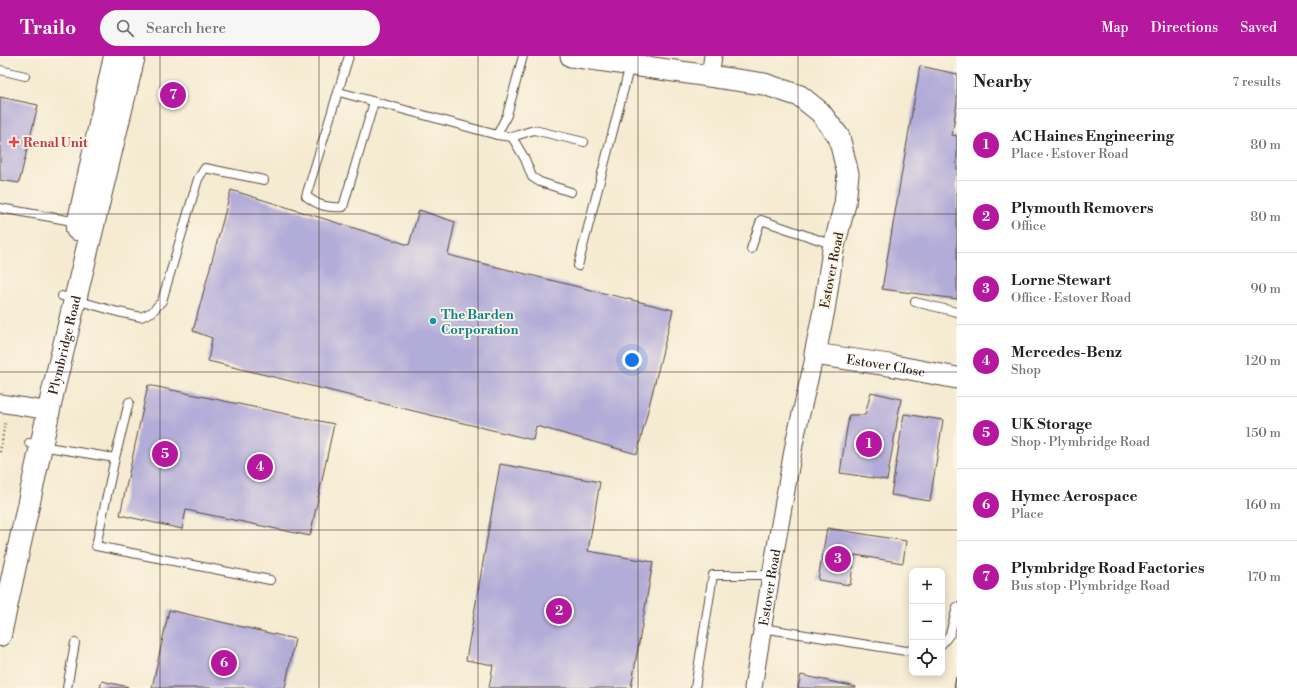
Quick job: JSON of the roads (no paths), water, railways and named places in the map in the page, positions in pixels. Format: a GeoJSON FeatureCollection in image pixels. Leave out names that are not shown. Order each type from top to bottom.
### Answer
{"type":"FeatureCollection","features":[{"type":"Feature","properties":{"kind":"main road","name":"Plymbridge Road"},"geometry":{"type":"LineString","coordinates":[[86,224],[115,56]]}},
{"type":"Feature","properties":{"kind":"main road","name":"Plymbridge Road"},"geometry":{"type":"LineString","coordinates":[[0,576],[35,444],[86,224],[134,56]]}},
{"type":"Feature","properties":{"kind":"main road","name":"Plymbridge Road"},"geometry":{"type":"LineString","coordinates":[[0,635],[35,444]]}},
{"type":"Feature","properties":{"kind":"street","name":"Estover Road"},"geometry":{"type":"LineString","coordinates":[[571,56],[630,64],[712,66],[800,96],[820,112],[839,137],[848,174],[845,204],[834,245],[815,354],[795,439],[752,688]]}},
{"type":"Feature","properties":{"kind":"street","name":"Estover Close"},"geometry":{"type":"LineString","coordinates":[[815,354],[889,365],[957,378]]}},
{"type":"Feature","properties":{"kind":"street"},"geometry":{"type":"LineString","coordinates":[[4,404],[43,410]]}},
{"type":"Feature","properties":{"kind":"lane"},"geometry":{"type":"LineString","coordinates":[[349,56],[306,196],[313,202],[329,208],[343,207],[374,102]]}},
{"type":"Feature","properties":{"kind":"lane"},"geometry":{"type":"LineString","coordinates":[[497,134],[507,115],[523,56]]}},
{"type":"Feature","properties":{"kind":"lane"},"geometry":{"type":"LineString","coordinates":[[578,266],[630,64]]}},
{"type":"Feature","properties":{"kind":"lane"},"geometry":{"type":"LineString","coordinates":[[0,70],[25,76]]}},
{"type":"Feature","properties":{"kind":"lane"},"geometry":{"type":"LineString","coordinates":[[339,92],[497,134],[512,137],[534,130],[584,142]]}},
{"type":"Feature","properties":{"kind":"lane"},"geometry":{"type":"LineString","coordinates":[[512,137],[525,159],[532,177],[540,182],[571,192]]}},
{"type":"Feature","properties":{"kind":"lane"},"geometry":{"type":"LineString","coordinates":[[68,298],[141,317],[152,312],[162,301],[198,179],[205,168],[264,180]]}},
{"type":"Feature","properties":{"kind":"lane"},"geometry":{"type":"LineString","coordinates":[[0,208],[86,224]]}},
{"type":"Feature","properties":{"kind":"lane"},"geometry":{"type":"LineString","coordinates":[[751,250],[761,220],[834,245]]}},
{"type":"Feature","properties":{"kind":"lane"},"geometry":{"type":"LineString","coordinates":[[915,302],[957,312]]}},
{"type":"Feature","properties":{"kind":"lane"},"geometry":{"type":"LineString","coordinates":[[129,402],[96,546],[270,580]]}},
{"type":"Feature","properties":{"kind":"lane"},"geometry":{"type":"LineString","coordinates":[[35,444],[115,458]]}},
{"type":"Feature","properties":{"kind":"lane"},"geometry":{"type":"LineString","coordinates":[[695,688],[713,575],[771,575]]}},
{"type":"Feature","properties":{"kind":"lane"},"geometry":{"type":"LineString","coordinates":[[945,640],[950,634],[957,607]]}},
{"type":"Feature","properties":{"kind":"lane"},"geometry":{"type":"LineString","coordinates":[[762,628],[909,650]]}},
{"type":"Feature","properties":{"kind":"lane"},"geometry":{"type":"LineString","coordinates":[[67,688],[75,643]]}},
{"type":"Feature","properties":{"kind":"place","name":"Plymbridge Road Factories"},"geometry":{"type":"Point","coordinates":[173,95]}},
{"type":"Feature","properties":{"kind":"place","name":"Renal Unit"},"geometry":{"type":"Point","coordinates":[14,142]}},
{"type":"Feature","properties":{"kind":"place","name":"The Barden Corporation"},"geometry":{"type":"Point","coordinates":[433,321]}},
{"type":"Feature","properties":{"kind":"place","name":"AC Haines Engineering"},"geometry":{"type":"Point","coordinates":[869,444]}},
{"type":"Feature","properties":{"kind":"place","name":"UK Storage"},"geometry":{"type":"Point","coordinates":[165,454]}},
{"type":"Feature","properties":{"kind":"place","name":"Mercedes-Benz"},"geometry":{"type":"Point","coordinates":[260,467]}},
{"type":"Feature","properties":{"kind":"place","name":"Lorne Stewart"},"geometry":{"type":"Point","coordinates":[838,559]}},
{"type":"Feature","properties":{"kind":"place","name":"Plymouth Removers"},"geometry":{"type":"Point","coordinates":[559,611]}},
{"type":"Feature","properties":{"kind":"place","name":"Hymec Aerospace"},"geometry":{"type":"Point","coordinates":[224,663]}}]}
